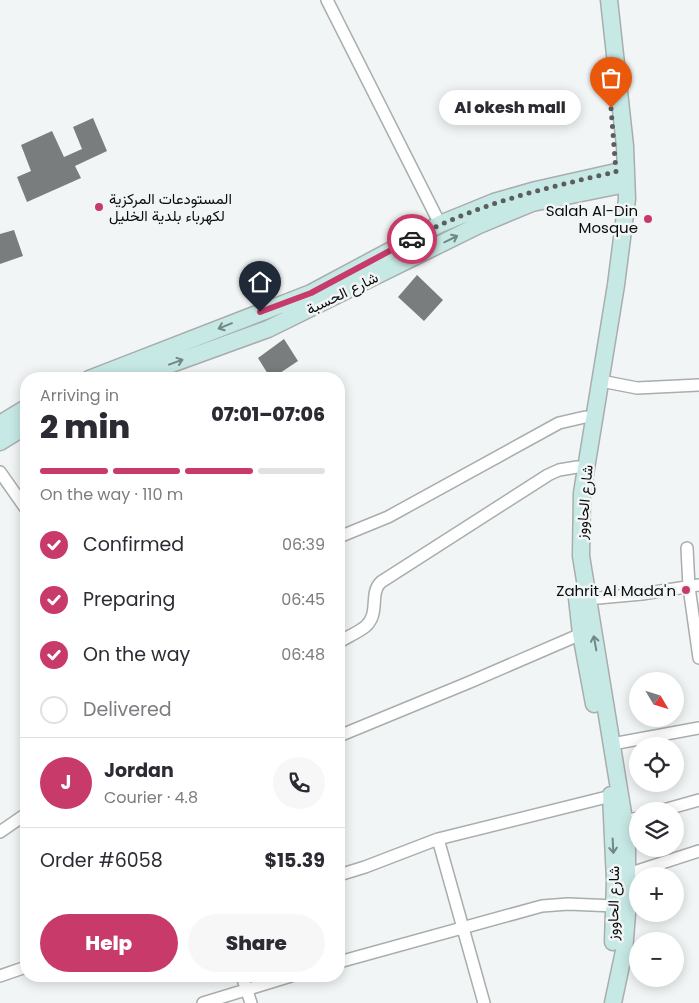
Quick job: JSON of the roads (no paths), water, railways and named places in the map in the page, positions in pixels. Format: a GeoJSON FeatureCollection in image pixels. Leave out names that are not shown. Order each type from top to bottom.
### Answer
{"type":"FeatureCollection","features":[{"type":"Feature","properties":{"kind":"main road","name":"شارع الحاووز"},"geometry":{"type":"LineString","coordinates":[[598,0],[619,179],[627,199],[623,240],[582,493],[580,522],[581,556],[612,744],[629,812]]}},
{"type":"Feature","properties":{"kind":"main road","name":"شارع الحاووز"},"geometry":{"type":"LineString","coordinates":[[603,1003],[610,966],[615,906],[611,796],[581,634],[571,518],[577,467],[612,246],[619,179],[609,0]]}},
{"type":"Feature","properties":{"kind":"main road","name":"شارع الحسبة"},"geometry":{"type":"LineString","coordinates":[[107,372],[311,293],[440,224],[519,194],[619,179]]}},
{"type":"Feature","properties":{"kind":"main road","name":"شارع الحسبة"},"geometry":{"type":"LineString","coordinates":[[149,372],[268,329],[479,225],[532,203],[619,179]]}},
{"type":"Feature","properties":{"kind":"main road"},"geometry":{"type":"LineString","coordinates":[[0,424],[20,412]]}},
{"type":"Feature","properties":{"kind":"main road"},"geometry":{"type":"LineString","coordinates":[[0,442],[20,430]]}},
{"type":"Feature","properties":{"kind":"main road","name":"شارع الحاووز"},"geometry":{"type":"LineString","coordinates":[[613,1003],[624,952],[629,856]]}},
{"type":"Feature","properties":{"kind":"street"},"geometry":{"type":"LineString","coordinates":[[326,0],[440,224]]}},
{"type":"Feature","properties":{"kind":"street"},"geometry":{"type":"LineString","coordinates":[[601,381],[637,388],[699,385]]}},
{"type":"Feature","properties":{"kind":"street"},"geometry":{"type":"LineString","coordinates":[[345,535],[388,517],[559,423],[585,418]]}},
{"type":"Feature","properties":{"kind":"street"},"geometry":{"type":"LineString","coordinates":[[345,638],[366,626],[370,621],[375,608],[376,589],[381,582],[548,475],[558,470],[577,467]]}},
{"type":"Feature","properties":{"kind":"street"},"geometry":{"type":"LineString","coordinates":[[0,472],[20,501]]}},
{"type":"Feature","properties":{"kind":"street"},"geometry":{"type":"LineString","coordinates":[[687,548],[694,586],[699,658]]}},
{"type":"Feature","properties":{"kind":"street"},"geometry":{"type":"LineString","coordinates":[[587,599],[694,586]]}},
{"type":"Feature","properties":{"kind":"street"},"geometry":{"type":"LineString","coordinates":[[345,734],[581,634]]}},
{"type":"Feature","properties":{"kind":"street"},"geometry":{"type":"LineString","coordinates":[[612,744],[699,728]]}},
{"type":"Feature","properties":{"kind":"street"},"geometry":{"type":"LineString","coordinates":[[345,873],[438,839],[611,796]]}},
{"type":"Feature","properties":{"kind":"street"},"geometry":{"type":"LineString","coordinates":[[684,804],[699,800]]}},
{"type":"Feature","properties":{"kind":"street"},"geometry":{"type":"LineString","coordinates":[[0,832],[20,818]]}},
{"type":"Feature","properties":{"kind":"street"},"geometry":{"type":"LineString","coordinates":[[438,839],[484,1003]]}},
{"type":"Feature","properties":{"kind":"street"},"geometry":{"type":"LineString","coordinates":[[628,874],[699,851]]}},
{"type":"Feature","properties":{"kind":"street"},"geometry":{"type":"LineString","coordinates":[[345,960],[463,926],[542,906],[568,904],[615,906]]}},
{"type":"Feature","properties":{"kind":"street"},"geometry":{"type":"LineString","coordinates":[[0,976],[20,969]]}},
{"type":"Feature","properties":{"kind":"street"},"geometry":{"type":"LineString","coordinates":[[244,982],[251,1003]]}},
{"type":"Feature","properties":{"kind":"street"},"geometry":{"type":"LineString","coordinates":[[203,1003],[270,982]]}},
{"type":"Feature","properties":{"kind":"place","name":"Al okesh mall"},"geometry":{"type":"Point","coordinates":[611,108]}},
{"type":"Feature","properties":{"kind":"place","name":"المستودعات المركزية لكهرباء بلدية الخليل"},"geometry":{"type":"Point","coordinates":[99,207]}},
{"type":"Feature","properties":{"kind":"place","name":"Salah Al-Din Mosque"},"geometry":{"type":"Point","coordinates":[648,219]}},
{"type":"Feature","properties":{"kind":"place","name":"Zahrit Al Mada'n"},"geometry":{"type":"Point","coordinates":[686,590]}}]}
